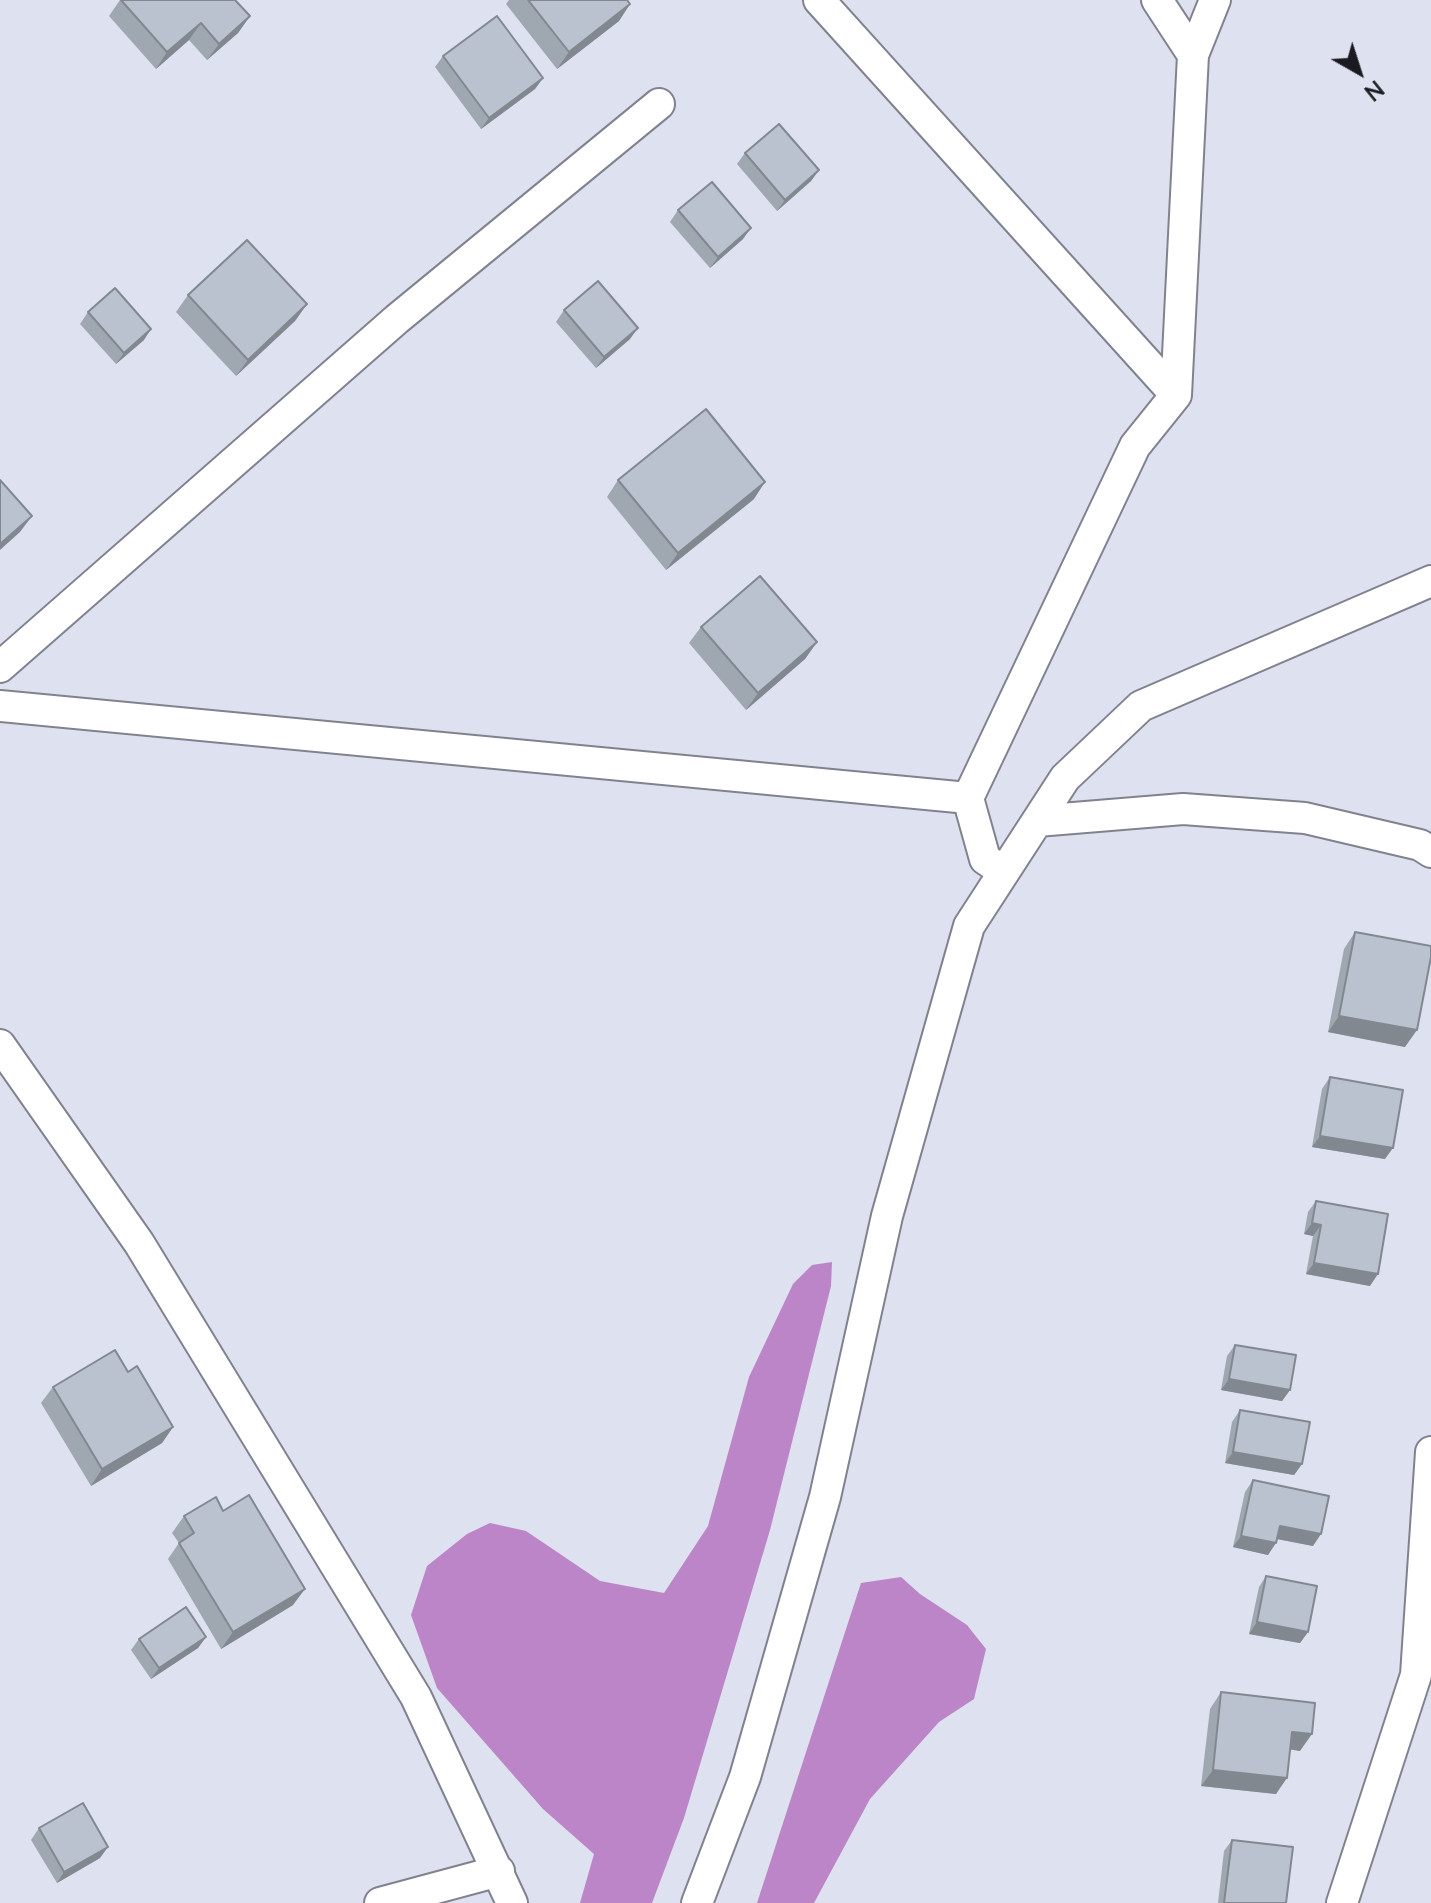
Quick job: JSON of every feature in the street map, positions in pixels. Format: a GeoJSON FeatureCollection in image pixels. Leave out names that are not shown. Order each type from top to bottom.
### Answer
{"type":"FeatureCollection","features":[{"type":"Feature","properties":{"kind":"street"},"geometry":{"type":"LineString","coordinates":[[819,0],[1176,395]]}},
{"type":"Feature","properties":{"kind":"street"},"geometry":{"type":"LineString","coordinates":[[1157,0],[1193,55]]}},
{"type":"Feature","properties":{"kind":"street"},"geometry":{"type":"LineString","coordinates":[[1004,872],[985,859],[968,798],[1135,446],[1176,395],[1193,55],[1215,0]]}},
{"type":"Feature","properties":{"kind":"street"},"geometry":{"type":"LineString","coordinates":[[0,667],[397,319],[659,104]]}},
{"type":"Feature","properties":{"kind":"street"},"geometry":{"type":"LineString","coordinates":[[697,1903],[745,1777],[825,1497],[887,1216],[969,926],[1065,778],[1141,706],[1431,581]]}},
{"type":"Feature","properties":{"kind":"street"},"geometry":{"type":"LineString","coordinates":[[0,706],[968,798]]}},
{"type":"Feature","properties":{"kind":"street"},"geometry":{"type":"LineString","coordinates":[[1037,821],[1183,809],[1305,818],[1420,845],[1431,852]]}},
{"type":"Feature","properties":{"kind":"street"},"geometry":{"type":"LineString","coordinates":[[0,1045],[139,1243],[416,1697],[512,1903]]}},
{"type":"Feature","properties":{"kind":"street"},"geometry":{"type":"LineString","coordinates":[[1342,1903],[1416,1675],[1431,1452]]}},
{"type":"Feature","properties":{"kind":"street"},"geometry":{"type":"LineString","coordinates":[[380,1903],[499,1871]]}},
{"type":"Feature","properties":{"kind":"shaded area"},"geometry":{"type":"Polygon","coordinates":[[[832,1262],[831,1286],[770,1530],[684,1818],[652,1903],[580,1903],[594,1854],[543,1809],[437,1688],[411,1615],[427,1566],[467,1534],[490,1523],[526,1531],[600,1581],[664,1593],[708,1526],[749,1377],[793,1284],[812,1265],[832,1262]]]}},
{"type":"Feature","properties":{"kind":"shaded area"},"geometry":{"type":"Polygon","coordinates":[[[901,1577],[920,1594],[967,1625],[986,1649],[974,1699],[939,1722],[870,1799],[814,1903],[757,1903],[861,1583],[901,1577]]]}},
{"type":"Feature","properties":{"kind":"building"},"geometry":{"type":"Polygon","coordinates":[[[121,0],[235,0],[250,16],[219,44],[201,23],[167,52],[121,0]]]}},
{"type":"Feature","properties":{"kind":"building"},"geometry":{"type":"Polygon","coordinates":[[[528,0],[627,0],[630,4],[569,52],[528,0]]]}},
{"type":"Feature","properties":{"kind":"building"},"geometry":{"type":"Polygon","coordinates":[[[497,16],[543,78],[489,118],[443,56],[497,16]]]}},
{"type":"Feature","properties":{"kind":"building"},"geometry":{"type":"Polygon","coordinates":[[[779,124],[819,170],[785,200],[745,153],[779,124]]]}},
{"type":"Feature","properties":{"kind":"building"},"geometry":{"type":"Polygon","coordinates":[[[712,182],[751,228],[718,257],[678,210],[712,182]]]}},
{"type":"Feature","properties":{"kind":"building"},"geometry":{"type":"Polygon","coordinates":[[[247,240],[307,304],[248,360],[188,295],[247,240]]]}},
{"type":"Feature","properties":{"kind":"building"},"geometry":{"type":"Polygon","coordinates":[[[598,281],[638,328],[604,357],[564,310],[598,281]]]}},
{"type":"Feature","properties":{"kind":"building"},"geometry":{"type":"Polygon","coordinates":[[[115,288],[151,329],[124,353],[88,312],[115,288]]]}},
{"type":"Feature","properties":{"kind":"building"},"geometry":{"type":"Polygon","coordinates":[[[706,409],[765,482],[678,553],[618,480],[706,409]]]}},
{"type":"Feature","properties":{"kind":"building"},"geometry":{"type":"Polygon","coordinates":[[[0,480],[32,516],[0,544],[0,480]]]}},
{"type":"Feature","properties":{"kind":"building"},"geometry":{"type":"Polygon","coordinates":[[[760,576],[817,642],[758,693],[701,627],[760,576]]]}},
{"type":"Feature","properties":{"kind":"building"},"geometry":{"type":"Polygon","coordinates":[[[1355,932],[1431,946],[1417,1030],[1339,1016],[1355,932]]]}},
{"type":"Feature","properties":{"kind":"building"},"geometry":{"type":"Polygon","coordinates":[[[1330,1077],[1403,1090],[1393,1148],[1320,1136],[1330,1077]]]}},
{"type":"Feature","properties":{"kind":"building"},"geometry":{"type":"Polygon","coordinates":[[[1316,1201],[1388,1214],[1378,1274],[1314,1263],[1321,1225],[1312,1223],[1316,1201]]]}},
{"type":"Feature","properties":{"kind":"building"},"geometry":{"type":"Polygon","coordinates":[[[1235,1345],[1296,1355],[1290,1390],[1229,1379],[1235,1345]]]}},
{"type":"Feature","properties":{"kind":"building"},"geometry":{"type":"Polygon","coordinates":[[[115,1350],[128,1372],[137,1366],[173,1427],[102,1469],[53,1387],[115,1350]]]}},
{"type":"Feature","properties":{"kind":"building"},"geometry":{"type":"Polygon","coordinates":[[[1240,1410],[1310,1422],[1302,1464],[1233,1452],[1240,1410]]]}},
{"type":"Feature","properties":{"kind":"building"},"geometry":{"type":"Polygon","coordinates":[[[1253,1480],[1329,1496],[1321,1534],[1280,1526],[1276,1543],[1241,1536],[1253,1480]]]}},
{"type":"Feature","properties":{"kind":"building"},"geometry":{"type":"Polygon","coordinates":[[[249,1495],[305,1589],[233,1632],[179,1543],[194,1533],[184,1516],[216,1497],[223,1511],[249,1495]]]}},
{"type":"Feature","properties":{"kind":"building"},"geometry":{"type":"Polygon","coordinates":[[[1266,1576],[1317,1586],[1308,1632],[1257,1622],[1266,1576]]]}},
{"type":"Feature","properties":{"kind":"building"},"geometry":{"type":"Polygon","coordinates":[[[186,1607],[206,1637],[159,1668],[139,1639],[186,1607]]]}},
{"type":"Feature","properties":{"kind":"building"},"geometry":{"type":"Polygon","coordinates":[[[1221,1692],[1315,1703],[1312,1734],[1292,1732],[1287,1778],[1213,1770],[1221,1692]]]}},
{"type":"Feature","properties":{"kind":"building"},"geometry":{"type":"Polygon","coordinates":[[[83,1803],[108,1847],[64,1872],[39,1828],[83,1803]]]}},
{"type":"Feature","properties":{"kind":"building"},"geometry":{"type":"Polygon","coordinates":[[[1232,1840],[1293,1847],[1286,1903],[1224,1903],[1232,1840]]]}}]}
